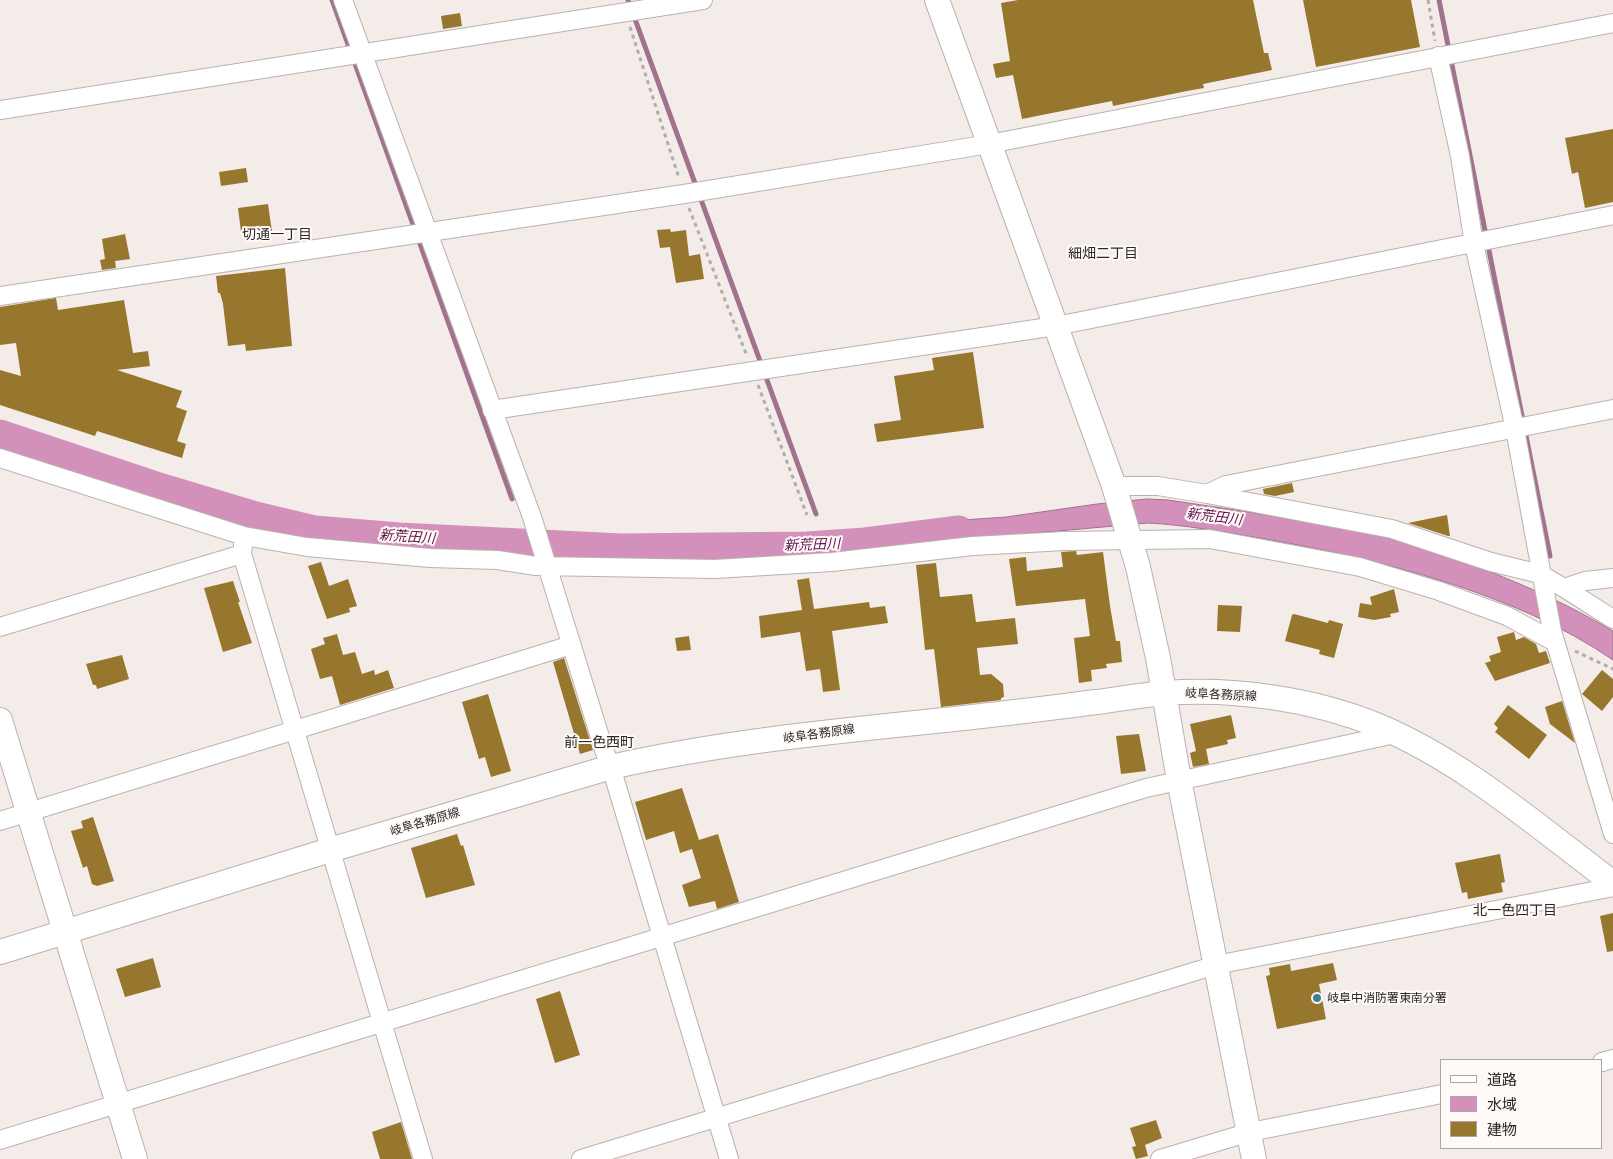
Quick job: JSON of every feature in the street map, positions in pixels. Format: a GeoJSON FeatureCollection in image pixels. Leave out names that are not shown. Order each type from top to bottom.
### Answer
{"type":"FeatureCollection","features":[{"type":"Feature","properties":{"kind":"main road"},"geometry":{"type":"LineString","coordinates":[[936,0],[1056,326],[1129,534],[1158,658],[1179,780],[1254,1159]]}},
{"type":"Feature","properties":{"kind":"main road","name":"岐阜各務原線"},"geometry":{"type":"LineString","coordinates":[[0,952],[330,850],[611,767],[656,757],[846,730],[1018,712],[1163,693],[1195,692],[1284,700],[1326,709],[1378,726],[1452,763],[1613,883]]}},
{"type":"Feature","properties":{"kind":"main road"},"geometry":{"type":"LineString","coordinates":[[0,720],[135,1159]]}},
{"type":"Feature","properties":{"kind":"street"},"geometry":{"type":"LineString","coordinates":[[343,0],[425,231],[535,528],[604,750],[611,767],[729,1159]]}},
{"type":"Feature","properties":{"kind":"street"},"geometry":{"type":"LineString","coordinates":[[0,110],[703,0]]}},
{"type":"Feature","properties":{"kind":"street"},"geometry":{"type":"LineString","coordinates":[[0,296],[425,231],[684,194],[989,144],[1613,23]]}},
{"type":"Feature","properties":{"kind":"street"},"geometry":{"type":"LineString","coordinates":[[1438,56],[1460,156],[1474,244],[1515,430],[1553,637],[1613,834]]}},
{"type":"Feature","properties":{"kind":"street"},"geometry":{"type":"LineString","coordinates":[[492,410],[1056,326],[1613,215]]}},
{"type":"Feature","properties":{"kind":"street"},"geometry":{"type":"LineString","coordinates":[[1207,494],[1226,485],[1515,430],[1613,409]]}},
{"type":"Feature","properties":{"kind":"street"},"geometry":{"type":"LineString","coordinates":[[0,458],[244,536],[307,547],[546,562],[715,570],[832,562],[973,546],[1129,534],[1210,539],[1360,567],[1438,591],[1507,616],[1553,637]]}},
{"type":"Feature","properties":{"kind":"street"},"geometry":{"type":"LineString","coordinates":[[1115,490],[1158,486],[1392,529],[1564,588],[1613,619]]}},
{"type":"Feature","properties":{"kind":"street"},"geometry":{"type":"LineString","coordinates":[[244,536],[242,554],[423,1159]]}},
{"type":"Feature","properties":{"kind":"street"},"geometry":{"type":"LineString","coordinates":[[0,627],[242,554]]}},
{"type":"Feature","properties":{"kind":"street"},"geometry":{"type":"LineString","coordinates":[[1564,588],[1585,581],[1613,578]]}},
{"type":"Feature","properties":{"kind":"street"},"geometry":{"type":"LineString","coordinates":[[0,821],[571,645]]}},
{"type":"Feature","properties":{"kind":"street"},"geometry":{"type":"LineString","coordinates":[[0,1140],[1146,788],[1395,734]]}},
{"type":"Feature","properties":{"kind":"street"},"geometry":{"type":"LineString","coordinates":[[581,1159],[1216,966],[1613,887]]}},
{"type":"Feature","properties":{"kind":"street"},"geometry":{"type":"LineString","coordinates":[[1160,1159],[1250,1132],[1440,1094]]}},
{"type":"Feature","properties":{"kind":"path"},"geometry":{"type":"LineString","coordinates":[[1428,0],[1438,56]]}},
{"type":"Feature","properties":{"kind":"path"},"geometry":{"type":"LineString","coordinates":[[625,12],[684,194],[807,515]]}},
{"type":"Feature","properties":{"kind":"path"},"geometry":{"type":"LineString","coordinates":[[1553,637],[1613,669]]}},
{"type":"Feature","properties":{"kind":"water"},"geometry":{"type":"Polygon","coordinates":[[[1147,499],[1168,500],[1230,509],[1361,532],[1389,538],[1476,566],[1560,602],[1613,631],[1613,660],[1575,636],[1533,615],[1444,581],[1350,556],[1260,538],[1190,527],[1148,523],[923,543],[920,523],[1006,517],[1147,499]]]}},
{"type":"Feature","properties":{"kind":"building"},"geometry":{"type":"Polygon","coordinates":[[[1018,0],[1253,0],[1264,53],[1268,53],[1272,70],[1203,84],[1204,88],[1113,106],[1112,101],[1022,119],[1013,75],[996,78],[993,64],[1010,61],[1001,3],[1018,0]]]}},
{"type":"Feature","properties":{"kind":"building"},"geometry":{"type":"Polygon","coordinates":[[[1303,0],[1411,0],[1420,47],[1316,67],[1303,0]]]}},
{"type":"Feature","properties":{"kind":"building"},"geometry":{"type":"Polygon","coordinates":[[[460,13],[462,26],[443,29],[441,16],[460,13]]]}},
{"type":"Feature","properties":{"kind":"building"},"geometry":{"type":"Polygon","coordinates":[[[1613,129],[1613,202],[1585,208],[1578,172],[1572,174],[1565,138],[1613,129]]]}},
{"type":"Feature","properties":{"kind":"building"},"geometry":{"type":"Polygon","coordinates":[[[246,168],[248,182],[221,186],[219,172],[246,168]]]}},
{"type":"Feature","properties":{"kind":"building"},"geometry":{"type":"Polygon","coordinates":[[[268,204],[272,232],[256,234],[256,230],[241,232],[238,208],[268,204]]]}},
{"type":"Feature","properties":{"kind":"building"},"geometry":{"type":"Polygon","coordinates":[[[670,229],[671,232],[686,230],[689,256],[700,254],[704,279],[676,283],[670,247],[660,248],[657,230],[670,229]]]}},
{"type":"Feature","properties":{"kind":"building"},"geometry":{"type":"Polygon","coordinates":[[[125,234],[130,259],[115,261],[116,268],[102,270],[100,260],[105,259],[102,239],[125,234]]]}},
{"type":"Feature","properties":{"kind":"building"},"geometry":{"type":"Polygon","coordinates":[[[285,268],[292,346],[246,351],[245,344],[228,346],[223,304],[220,293],[218,293],[216,276],[285,268]]]}},
{"type":"Feature","properties":{"kind":"building"},"geometry":{"type":"Polygon","coordinates":[[[56,298],[58,310],[124,300],[133,353],[148,351],[150,366],[117,370],[182,391],[176,407],[187,411],[177,441],[186,444],[182,458],[97,431],[95,436],[0,405],[0,370],[21,376],[16,343],[0,345],[0,307],[56,298]]]}},
{"type":"Feature","properties":{"kind":"building"},"geometry":{"type":"Polygon","coordinates":[[[973,352],[984,428],[877,442],[874,424],[901,420],[894,376],[934,370],[932,358],[973,352]]]}},
{"type":"Feature","properties":{"kind":"building"},"geometry":{"type":"Polygon","coordinates":[[[1292,483],[1294,492],[1275,496],[1264,494],[1263,489],[1292,483]]]}},
{"type":"Feature","properties":{"kind":"building"},"geometry":{"type":"Polygon","coordinates":[[[1447,515],[1450,536],[1408,523],[1447,515]]]}},
{"type":"Feature","properties":{"kind":"building"},"geometry":{"type":"Polygon","coordinates":[[[1076,551],[1077,555],[1103,552],[1116,641],[1120,641],[1122,662],[1106,664],[1107,668],[1091,670],[1092,681],[1079,683],[1074,638],[1090,636],[1085,599],[1016,606],[1009,559],[1026,557],[1027,571],[1063,567],[1061,552],[1076,551]]]}},
{"type":"Feature","properties":{"kind":"building"},"geometry":{"type":"Polygon","coordinates":[[[321,562],[329,586],[348,579],[357,606],[349,608],[350,612],[327,619],[308,566],[321,562]]]}},
{"type":"Feature","properties":{"kind":"building"},"geometry":{"type":"Polygon","coordinates":[[[936,563],[940,597],[972,594],[976,622],[1015,618],[1018,644],[977,648],[980,675],[991,674],[1003,684],[1004,697],[1001,700],[941,707],[934,649],[925,650],[916,565],[936,563]]]}},
{"type":"Feature","properties":{"kind":"building"},"geometry":{"type":"Polygon","coordinates":[[[809,578],[814,609],[869,602],[870,608],[885,606],[888,623],[832,631],[840,690],[823,692],[820,669],[806,671],[800,632],[761,638],[759,616],[802,610],[797,580],[809,578]]]}},
{"type":"Feature","properties":{"kind":"building"},"geometry":{"type":"Polygon","coordinates":[[[233,581],[252,643],[223,652],[204,588],[233,581]]]}},
{"type":"Feature","properties":{"kind":"building"},"geometry":{"type":"Polygon","coordinates":[[[1394,589],[1399,612],[1390,614],[1391,617],[1374,620],[1358,617],[1360,603],[1372,605],[1370,597],[1394,589]]]}},
{"type":"Feature","properties":{"kind":"building"},"geometry":{"type":"Polygon","coordinates":[[[1218,605],[1242,606],[1240,632],[1217,631],[1218,605]]]}},
{"type":"Feature","properties":{"kind":"building"},"geometry":{"type":"Polygon","coordinates":[[[1292,615],[1328,623],[1329,620],[1343,624],[1334,658],[1319,654],[1320,650],[1285,641],[1292,615]]]}},
{"type":"Feature","properties":{"kind":"building"},"geometry":{"type":"Polygon","coordinates":[[[1514,632],[1516,640],[1524,637],[1536,644],[1539,653],[1546,651],[1550,663],[1495,681],[1485,663],[1491,661],[1489,656],[1501,652],[1497,637],[1514,632]]]}},
{"type":"Feature","properties":{"kind":"building"},"geometry":{"type":"Polygon","coordinates":[[[337,634],[343,655],[355,652],[362,674],[374,670],[375,675],[388,670],[394,688],[340,705],[332,676],[320,679],[311,649],[325,644],[323,638],[337,634]]]}},
{"type":"Feature","properties":{"kind":"building"},"geometry":{"type":"Polygon","coordinates":[[[689,636],[691,650],[677,651],[675,638],[689,636]]]}},
{"type":"Feature","properties":{"kind":"building"},"geometry":{"type":"Polygon","coordinates":[[[122,655],[129,679],[97,689],[96,685],[93,685],[86,664],[122,655]]]}},
{"type":"Feature","properties":{"kind":"building"},"geometry":{"type":"Polygon","coordinates":[[[564,658],[593,750],[580,754],[553,662],[564,658]]]}},
{"type":"Feature","properties":{"kind":"building"},"geometry":{"type":"Polygon","coordinates":[[[1602,670],[1613,679],[1613,697],[1602,711],[1582,694],[1602,670]]]}},
{"type":"Feature","properties":{"kind":"building"},"geometry":{"type":"Polygon","coordinates":[[[488,694],[511,771],[491,777],[485,757],[479,759],[462,702],[488,694]]]}},
{"type":"Feature","properties":{"kind":"building"},"geometry":{"type":"Polygon","coordinates":[[[1562,701],[1575,743],[1550,724],[1545,707],[1562,701]]]}},
{"type":"Feature","properties":{"kind":"building"},"geometry":{"type":"Polygon","coordinates":[[[1508,705],[1547,735],[1529,759],[1495,732],[1498,728],[1494,724],[1508,705]]]}},
{"type":"Feature","properties":{"kind":"building"},"geometry":{"type":"Polygon","coordinates":[[[1231,715],[1236,738],[1227,740],[1228,744],[1206,749],[1209,764],[1193,767],[1190,753],[1196,751],[1190,724],[1231,715]]]}},
{"type":"Feature","properties":{"kind":"building"},"geometry":{"type":"Polygon","coordinates":[[[1139,734],[1146,771],[1121,774],[1116,736],[1139,734]]]}},
{"type":"Feature","properties":{"kind":"building"},"geometry":{"type":"Polygon","coordinates":[[[682,788],[699,840],[718,834],[739,902],[717,909],[715,901],[689,907],[682,885],[701,878],[692,849],[680,853],[674,831],[646,840],[635,802],[682,788]]]}},
{"type":"Feature","properties":{"kind":"building"},"geometry":{"type":"Polygon","coordinates":[[[93,817],[114,881],[97,886],[92,884],[87,866],[83,868],[71,831],[83,828],[81,821],[93,817]]]}},
{"type":"Feature","properties":{"kind":"building"},"geometry":{"type":"Polygon","coordinates":[[[457,834],[461,846],[463,845],[475,885],[426,898],[411,848],[457,834]]]}},
{"type":"Feature","properties":{"kind":"building"},"geometry":{"type":"Polygon","coordinates":[[[1500,854],[1505,882],[1501,883],[1503,892],[1468,899],[1467,892],[1462,893],[1455,863],[1500,854]]]}},
{"type":"Feature","properties":{"kind":"building"},"geometry":{"type":"Polygon","coordinates":[[[1613,913],[1613,951],[1607,952],[1600,916],[1613,913]]]}},
{"type":"Feature","properties":{"kind":"building"},"geometry":{"type":"Polygon","coordinates":[[[153,958],[161,987],[125,997],[116,969],[153,958]]]}},
{"type":"Feature","properties":{"kind":"building"},"geometry":{"type":"Polygon","coordinates":[[[1333,963],[1337,980],[1319,984],[1326,1019],[1277,1029],[1266,976],[1270,975],[1269,968],[1290,964],[1291,971],[1333,963]]]}},
{"type":"Feature","properties":{"kind":"building"},"geometry":{"type":"Polygon","coordinates":[[[560,991],[580,1055],[555,1063],[536,999],[560,991]]]}},
{"type":"Feature","properties":{"kind":"building"},"geometry":{"type":"Polygon","coordinates":[[[1156,1120],[1162,1138],[1145,1145],[1148,1156],[1136,1159],[1132,1147],[1136,1146],[1130,1128],[1156,1120]]]}},
{"type":"Feature","properties":{"kind":"building"},"geometry":{"type":"Polygon","coordinates":[[[401,1122],[412,1159],[380,1159],[372,1132],[401,1122]]]}},
{"type":"Feature","properties":{"kind":"waterway"},"geometry":{"type":"LineString","coordinates":[[332,0],[512,499]]}},
{"type":"Feature","properties":{"kind":"waterway"},"geometry":{"type":"LineString","coordinates":[[628,0],[816,514]]}},
{"type":"Feature","properties":{"kind":"waterway"},"geometry":{"type":"LineString","coordinates":[[1439,0],[1550,556]]}},
{"type":"Feature","properties":{"kind":"waterway","name":"新荒田川"},"geometry":{"type":"LineString","coordinates":[[0,434],[162,488],[252,515],[315,530],[399,537],[621,548],[807,546],[865,542],[959,530]]}},
{"type":"Feature","properties":{"kind":"place","name":"岐阜中消防署東南分署"},"geometry":{"type":"Point","coordinates":[1317,998]}},
{"type":"Feature","properties":{"kind":"district","name":"切通一丁目"},"geometry":{"type":"Point","coordinates":[277,235]}},
{"type":"Feature","properties":{"kind":"district","name":"細畑二丁目"},"geometry":{"type":"Point","coordinates":[1103,254]}},
{"type":"Feature","properties":{"kind":"district","name":"前一色西町"},"geometry":{"type":"Point","coordinates":[599,743]}},
{"type":"Feature","properties":{"kind":"district","name":"北一色四丁目"},"geometry":{"type":"Point","coordinates":[1515,911]}}]}
